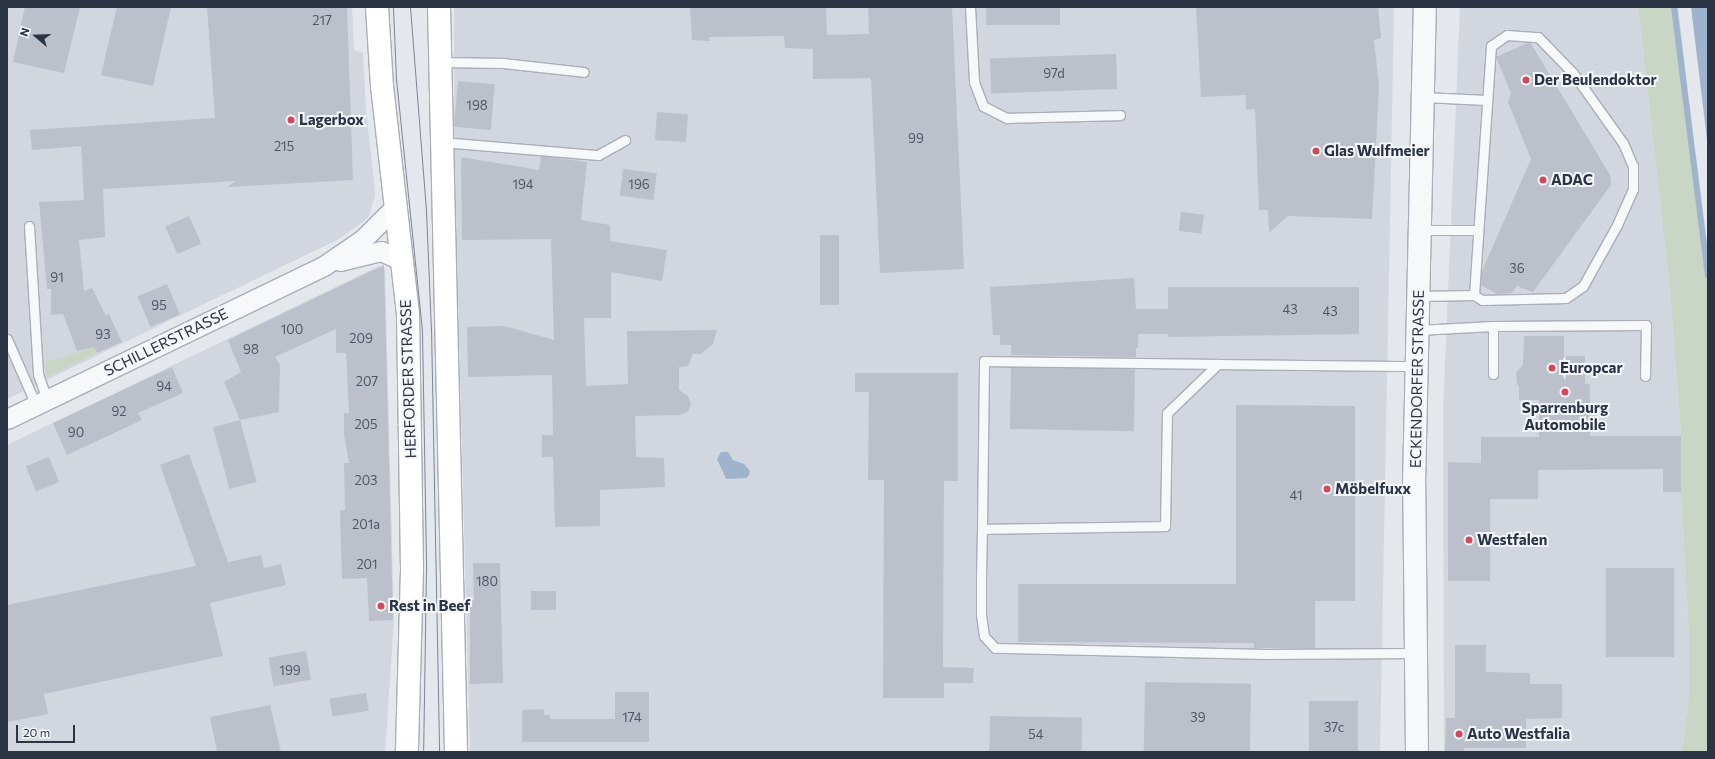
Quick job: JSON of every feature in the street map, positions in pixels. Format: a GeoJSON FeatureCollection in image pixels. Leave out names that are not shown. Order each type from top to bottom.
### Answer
{"type":"FeatureCollection","features":[{"type":"Feature","properties":{"kind":"main road","name":"HERFORDER STRASSE"},"geometry":{"type":"LineString","coordinates":[[378,7],[382,86],[408,314],[412,569],[407,752]]}},
{"type":"Feature","properties":{"kind":"main road"},"geometry":{"type":"LineString","coordinates":[[440,7],[456,752]]}},
{"type":"Feature","properties":{"kind":"street","name":"ECKENDORFER STRASSE"},"geometry":{"type":"LineString","coordinates":[[1417,752],[1414,485],[1425,7]]}},
{"type":"Feature","properties":{"kind":"street","name":"SCHILLERSTRASSE"},"geometry":{"type":"LineString","coordinates":[[7,419],[326,265],[363,239],[395,208]]}},
{"type":"Feature","properties":{"kind":"street","name":"SCHILLERSTRASSE"},"geometry":{"type":"LineString","coordinates":[[326,265],[381,251],[401,260]]}},
{"type":"Feature","properties":{"kind":"lane"},"geometry":{"type":"LineString","coordinates":[[970,7],[974,82],[983,106],[1007,118],[1120,115]]}},
{"type":"Feature","properties":{"kind":"lane"},"geometry":{"type":"LineString","coordinates":[[1419,296],[1474,295],[1482,300],[1566,298],[1583,286],[1633,189],[1633,166],[1623,143],[1573,73],[1538,37],[1507,35],[1491,46],[1474,295]]}},
{"type":"Feature","properties":{"kind":"lane"},"geometry":{"type":"LineString","coordinates":[[441,62],[503,63],[584,72]]}},
{"type":"Feature","properties":{"kind":"lane"},"geometry":{"type":"LineString","coordinates":[[1423,97],[1487,100]]}},
{"type":"Feature","properties":{"kind":"lane"},"geometry":{"type":"LineString","coordinates":[[442,142],[598,155],[625,140]]}},
{"type":"Feature","properties":{"kind":"lane"},"geometry":{"type":"LineString","coordinates":[[29,226],[41,403]]}},
{"type":"Feature","properties":{"kind":"lane"},"geometry":{"type":"LineString","coordinates":[[1421,230],[1478,230]]}},
{"type":"Feature","properties":{"kind":"lane"},"geometry":{"type":"LineString","coordinates":[[1418,330],[1493,326],[1646,325],[1645,376]]}},
{"type":"Feature","properties":{"kind":"lane"},"geometry":{"type":"LineString","coordinates":[[1493,326],[1493,374]]}},
{"type":"Feature","properties":{"kind":"lane"},"geometry":{"type":"LineString","coordinates":[[7,339],[41,403]]}},
{"type":"Feature","properties":{"kind":"lane"},"geometry":{"type":"LineString","coordinates":[[1416,654],[1265,654],[995,648],[984,636],[981,614],[984,361],[1417,366]]}},
{"type":"Feature","properties":{"kind":"lane"},"geometry":{"type":"LineString","coordinates":[[982,529],[1165,526],[1167,413],[1218,364]]}},
{"type":"Feature","properties":{"kind":"shaded area"},"geometry":{"type":"Polygon","coordinates":[[[7,7],[352,7],[354,50],[363,53],[366,110],[374,182],[375,196],[369,216],[358,226],[337,240],[7,399],[7,7]]]}},
{"type":"Feature","properties":{"kind":"shaded area"},"geometry":{"type":"Polygon","coordinates":[[[454,7],[1394,7],[1380,752],[470,752],[454,147],[454,7]]]}},
{"type":"Feature","properties":{"kind":"shaded area"},"geometry":{"type":"Polygon","coordinates":[[[1460,7],[1638,7],[1670,290],[1681,436],[1681,492],[1689,638],[1689,693],[1682,752],[1444,752],[1443,411],[1460,7]]]}},
{"type":"Feature","properties":{"kind":"shaded area"},"geometry":{"type":"Polygon","coordinates":[[[379,266],[385,270],[394,620],[385,752],[7,752],[7,445],[379,266]]]}},
{"type":"Feature","properties":{"kind":"green space"},"geometry":{"type":"Polygon","coordinates":[[[1638,7],[1678,7],[1705,239],[1708,239],[1708,752],[1682,752],[1689,693],[1689,638],[1681,492],[1681,436],[1670,290],[1638,7]]]}},
{"type":"Feature","properties":{"kind":"green space"},"geometry":{"type":"Polygon","coordinates":[[[94,347],[97,353],[46,377],[46,362],[94,347]]]}},
{"type":"Feature","properties":{"kind":"water"},"geometry":{"type":"Polygon","coordinates":[[[1691,7],[1708,7],[1708,148],[1691,7]]]}},
{"type":"Feature","properties":{"kind":"water"},"geometry":{"type":"Polygon","coordinates":[[[721,452],[728,452],[733,460],[744,464],[750,471],[749,475],[746,478],[726,479],[717,459],[721,452]]]}},
{"type":"Feature","properties":{"kind":"building"},"geometry":{"type":"Polygon","coordinates":[[[25,7],[80,7],[64,73],[13,62],[25,7]]]}},
{"type":"Feature","properties":{"kind":"building"},"geometry":{"type":"Polygon","coordinates":[[[117,7],[171,7],[153,86],[101,75],[117,7]]]}},
{"type":"Feature","properties":{"kind":"building"},"geometry":{"type":"Polygon","coordinates":[[[207,7],[347,7],[353,180],[227,187],[236,181],[103,189],[105,237],[79,240],[84,291],[92,288],[106,316],[109,314],[122,342],[97,353],[94,347],[77,351],[63,314],[51,315],[51,289],[47,289],[39,202],[84,200],[81,146],[32,150],[30,130],[215,118],[207,7]]]}},
{"type":"Feature","properties":{"kind":"building"},"geometry":{"type":"Polygon","coordinates":[[[690,7],[826,7],[827,35],[869,34],[868,7],[952,7],[964,269],[880,273],[871,78],[813,79],[813,49],[785,48],[784,36],[709,37],[710,41],[692,40],[690,7]]]}},
{"type":"Feature","properties":{"kind":"building"},"geometry":{"type":"Polygon","coordinates":[[[986,7],[1060,7],[1060,25],[986,25],[986,7]]]}},
{"type":"Feature","properties":{"kind":"building","name":"Glas Wulfmeier"},"geometry":{"type":"Polygon","coordinates":[[[1196,7],[1378,7],[1381,38],[1374,40],[1379,86],[1372,219],[1288,216],[1269,233],[1268,210],[1259,210],[1255,109],[1246,110],[1246,95],[1201,97],[1196,7]]]}},
{"type":"Feature","properties":{"kind":"building"},"geometry":{"type":"Polygon","coordinates":[[[1530,42],[1610,175],[1611,185],[1533,292],[1517,286],[1512,293],[1497,294],[1481,285],[1482,271],[1531,159],[1508,102],[1511,93],[1496,57],[1530,42]]]}},
{"type":"Feature","properties":{"kind":"building"},"geometry":{"type":"Polygon","coordinates":[[[1116,54],[1117,89],[991,93],[990,58],[1116,54]]]}},
{"type":"Feature","properties":{"kind":"building"},"geometry":{"type":"Polygon","coordinates":[[[458,81],[495,84],[491,130],[454,127],[458,81]]]}},
{"type":"Feature","properties":{"kind":"building"},"geometry":{"type":"Polygon","coordinates":[[[657,112],[688,114],[686,142],[655,140],[657,112]]]}},
{"type":"Feature","properties":{"kind":"building"},"geometry":{"type":"Polygon","coordinates":[[[541,156],[587,162],[581,220],[610,225],[610,241],[667,250],[662,281],[611,272],[611,318],[584,318],[586,386],[628,384],[627,331],[717,330],[713,344],[701,354],[693,354],[688,366],[679,367],[679,390],[688,396],[691,403],[688,412],[680,415],[635,416],[636,457],[664,458],[665,487],[600,490],[600,526],[555,527],[553,457],[542,457],[542,435],[553,435],[552,375],[468,377],[467,327],[504,326],[554,340],[551,239],[462,240],[461,157],[539,170],[541,156]]]}},
{"type":"Feature","properties":{"kind":"building"},"geometry":{"type":"Polygon","coordinates":[[[623,169],[657,173],[653,200],[620,196],[623,169]]]}},
{"type":"Feature","properties":{"kind":"building"},"geometry":{"type":"Polygon","coordinates":[[[1181,212],[1204,215],[1202,234],[1179,231],[1181,212]]]}},
{"type":"Feature","properties":{"kind":"building"},"geometry":{"type":"Polygon","coordinates":[[[189,216],[201,243],[177,254],[165,227],[189,216]]]}},
{"type":"Feature","properties":{"kind":"building"},"geometry":{"type":"Polygon","coordinates":[[[820,235],[839,235],[839,305],[820,305],[820,235]]]}},
{"type":"Feature","properties":{"kind":"building"},"geometry":{"type":"Polygon","coordinates":[[[384,265],[393,620],[369,621],[367,578],[342,579],[340,510],[345,510],[344,463],[349,463],[344,435],[344,413],[349,413],[346,353],[336,353],[336,329],[275,357],[280,365],[279,412],[240,420],[224,382],[241,372],[228,340],[384,265]]]}},
{"type":"Feature","properties":{"kind":"building"},"geometry":{"type":"Polygon","coordinates":[[[1134,278],[1136,309],[1168,309],[1168,287],[1359,287],[1359,334],[1169,337],[1168,334],[1138,334],[1138,348],[1136,348],[1136,357],[1011,355],[1011,345],[1000,345],[1000,335],[993,335],[990,287],[1134,278]]]}},
{"type":"Feature","properties":{"kind":"building"},"geometry":{"type":"Polygon","coordinates":[[[167,284],[180,314],[150,327],[138,297],[167,284]]]}},
{"type":"Feature","properties":{"kind":"building"},"geometry":{"type":"Polygon","coordinates":[[[1524,336],[1564,336],[1564,356],[1585,356],[1585,384],[1590,384],[1590,436],[1681,436],[1681,492],[1663,492],[1663,469],[1538,470],[1538,499],[1490,499],[1490,581],[1448,581],[1448,462],[1481,463],[1481,437],[1539,437],[1539,400],[1519,400],[1519,387],[1516,372],[1523,365],[1524,336]]]}},
{"type":"Feature","properties":{"kind":"building"},"geometry":{"type":"Polygon","coordinates":[[[172,367],[183,393],[138,413],[142,420],[67,455],[53,423],[172,367]]]}},
{"type":"Feature","properties":{"kind":"building"},"geometry":{"type":"Polygon","coordinates":[[[1011,367],[1135,369],[1134,431],[1010,429],[1011,367]]]}},
{"type":"Feature","properties":{"kind":"building"},"geometry":{"type":"Polygon","coordinates":[[[855,373],[958,373],[958,481],[944,481],[943,667],[974,668],[973,683],[944,683],[944,698],[883,698],[884,480],[868,480],[869,392],[855,392],[855,373]]]}},
{"type":"Feature","properties":{"kind":"building"},"geometry":{"type":"Polygon","coordinates":[[[1236,405],[1355,406],[1355,601],[1315,601],[1315,648],[1254,648],[1254,643],[1018,642],[1018,584],[1236,584],[1236,405]]]}},
{"type":"Feature","properties":{"kind":"building"},"geometry":{"type":"Polygon","coordinates":[[[240,420],[257,482],[230,489],[213,427],[240,420]]]}},
{"type":"Feature","properties":{"kind":"building"},"geometry":{"type":"Polygon","coordinates":[[[189,454],[228,562],[261,555],[264,568],[281,564],[286,585],[210,603],[223,656],[44,694],[48,714],[7,722],[7,605],[196,566],[160,465],[189,454]]]}},
{"type":"Feature","properties":{"kind":"building"},"geometry":{"type":"Polygon","coordinates":[[[49,457],[59,482],[36,491],[26,466],[49,457]]]}},
{"type":"Feature","properties":{"kind":"building"},"geometry":{"type":"Polygon","coordinates":[[[473,563],[500,563],[503,683],[470,684],[470,600],[474,600],[473,563]]]}},
{"type":"Feature","properties":{"kind":"building"},"geometry":{"type":"Polygon","coordinates":[[[1606,568],[1674,568],[1674,657],[1606,657],[1606,568]]]}},
{"type":"Feature","properties":{"kind":"building"},"geometry":{"type":"Polygon","coordinates":[[[531,591],[556,591],[556,610],[531,610],[531,591]]]}},
{"type":"Feature","properties":{"kind":"building"},"geometry":{"type":"Polygon","coordinates":[[[1455,645],[1486,645],[1486,672],[1530,673],[1530,684],[1562,684],[1562,718],[1526,719],[1526,748],[1464,748],[1464,752],[1445,752],[1446,718],[1455,718],[1455,645]]]}},
{"type":"Feature","properties":{"kind":"building"},"geometry":{"type":"Polygon","coordinates":[[[306,651],[311,680],[274,686],[269,658],[306,651]]]}},
{"type":"Feature","properties":{"kind":"building"},"geometry":{"type":"Polygon","coordinates":[[[1145,682],[1251,684],[1250,752],[1144,752],[1145,682]]]}},
{"type":"Feature","properties":{"kind":"building"},"geometry":{"type":"Polygon","coordinates":[[[615,692],[649,692],[649,742],[522,742],[522,710],[544,709],[544,715],[550,715],[550,719],[615,719],[615,692]]]}},
{"type":"Feature","properties":{"kind":"building"},"geometry":{"type":"Polygon","coordinates":[[[366,693],[369,711],[332,717],[329,699],[366,693]]]}},
{"type":"Feature","properties":{"kind":"building"},"geometry":{"type":"Polygon","coordinates":[[[1309,701],[1358,701],[1358,752],[1309,752],[1309,701]]]}},
{"type":"Feature","properties":{"kind":"building"},"geometry":{"type":"Polygon","coordinates":[[[270,705],[281,752],[217,752],[210,717],[270,705]]]}},
{"type":"Feature","properties":{"kind":"building"},"geometry":{"type":"Polygon","coordinates":[[[990,716],[1082,718],[1081,752],[989,752],[990,716]]]}},
{"type":"Feature","properties":{"kind":"waterway"},"geometry":{"type":"LineString","coordinates":[[1674,7],[1708,276]]}},
{"type":"Feature","properties":{"kind":"tram line"},"geometry":{"type":"LineString","coordinates":[[393,7],[396,79],[422,331],[426,569],[423,752]]}},
{"type":"Feature","properties":{"kind":"tram line"},"geometry":{"type":"LineString","coordinates":[[410,7],[426,211],[431,328],[439,752]]}},
{"type":"Feature","properties":{"kind":"place","name":"Der Beulendoktor"},"geometry":{"type":"Point","coordinates":[1526,80]}},
{"type":"Feature","properties":{"kind":"place","name":"Lagerbox"},"geometry":{"type":"Point","coordinates":[291,120]}},
{"type":"Feature","properties":{"kind":"place","name":"Glas Wulfmeier"},"geometry":{"type":"Point","coordinates":[1316,151]}},
{"type":"Feature","properties":{"kind":"place","name":"ADAC"},"geometry":{"type":"Point","coordinates":[1543,180]}},
{"type":"Feature","properties":{"kind":"place","name":"Europcar"},"geometry":{"type":"Point","coordinates":[1552,368]}},
{"type":"Feature","properties":{"kind":"place","name":"Sparrenburg Automobile"},"geometry":{"type":"Point","coordinates":[1565,392]}},
{"type":"Feature","properties":{"kind":"place","name":"Möbelfuxx"},"geometry":{"type":"Point","coordinates":[1327,489]}},
{"type":"Feature","properties":{"kind":"place","name":"Westfalen"},"geometry":{"type":"Point","coordinates":[1469,540]}},
{"type":"Feature","properties":{"kind":"place","name":"Rest in Beef"},"geometry":{"type":"Point","coordinates":[381,606]}},
{"type":"Feature","properties":{"kind":"place","name":"Auto Westfalia"},"geometry":{"type":"Point","coordinates":[1459,734]}}]}
